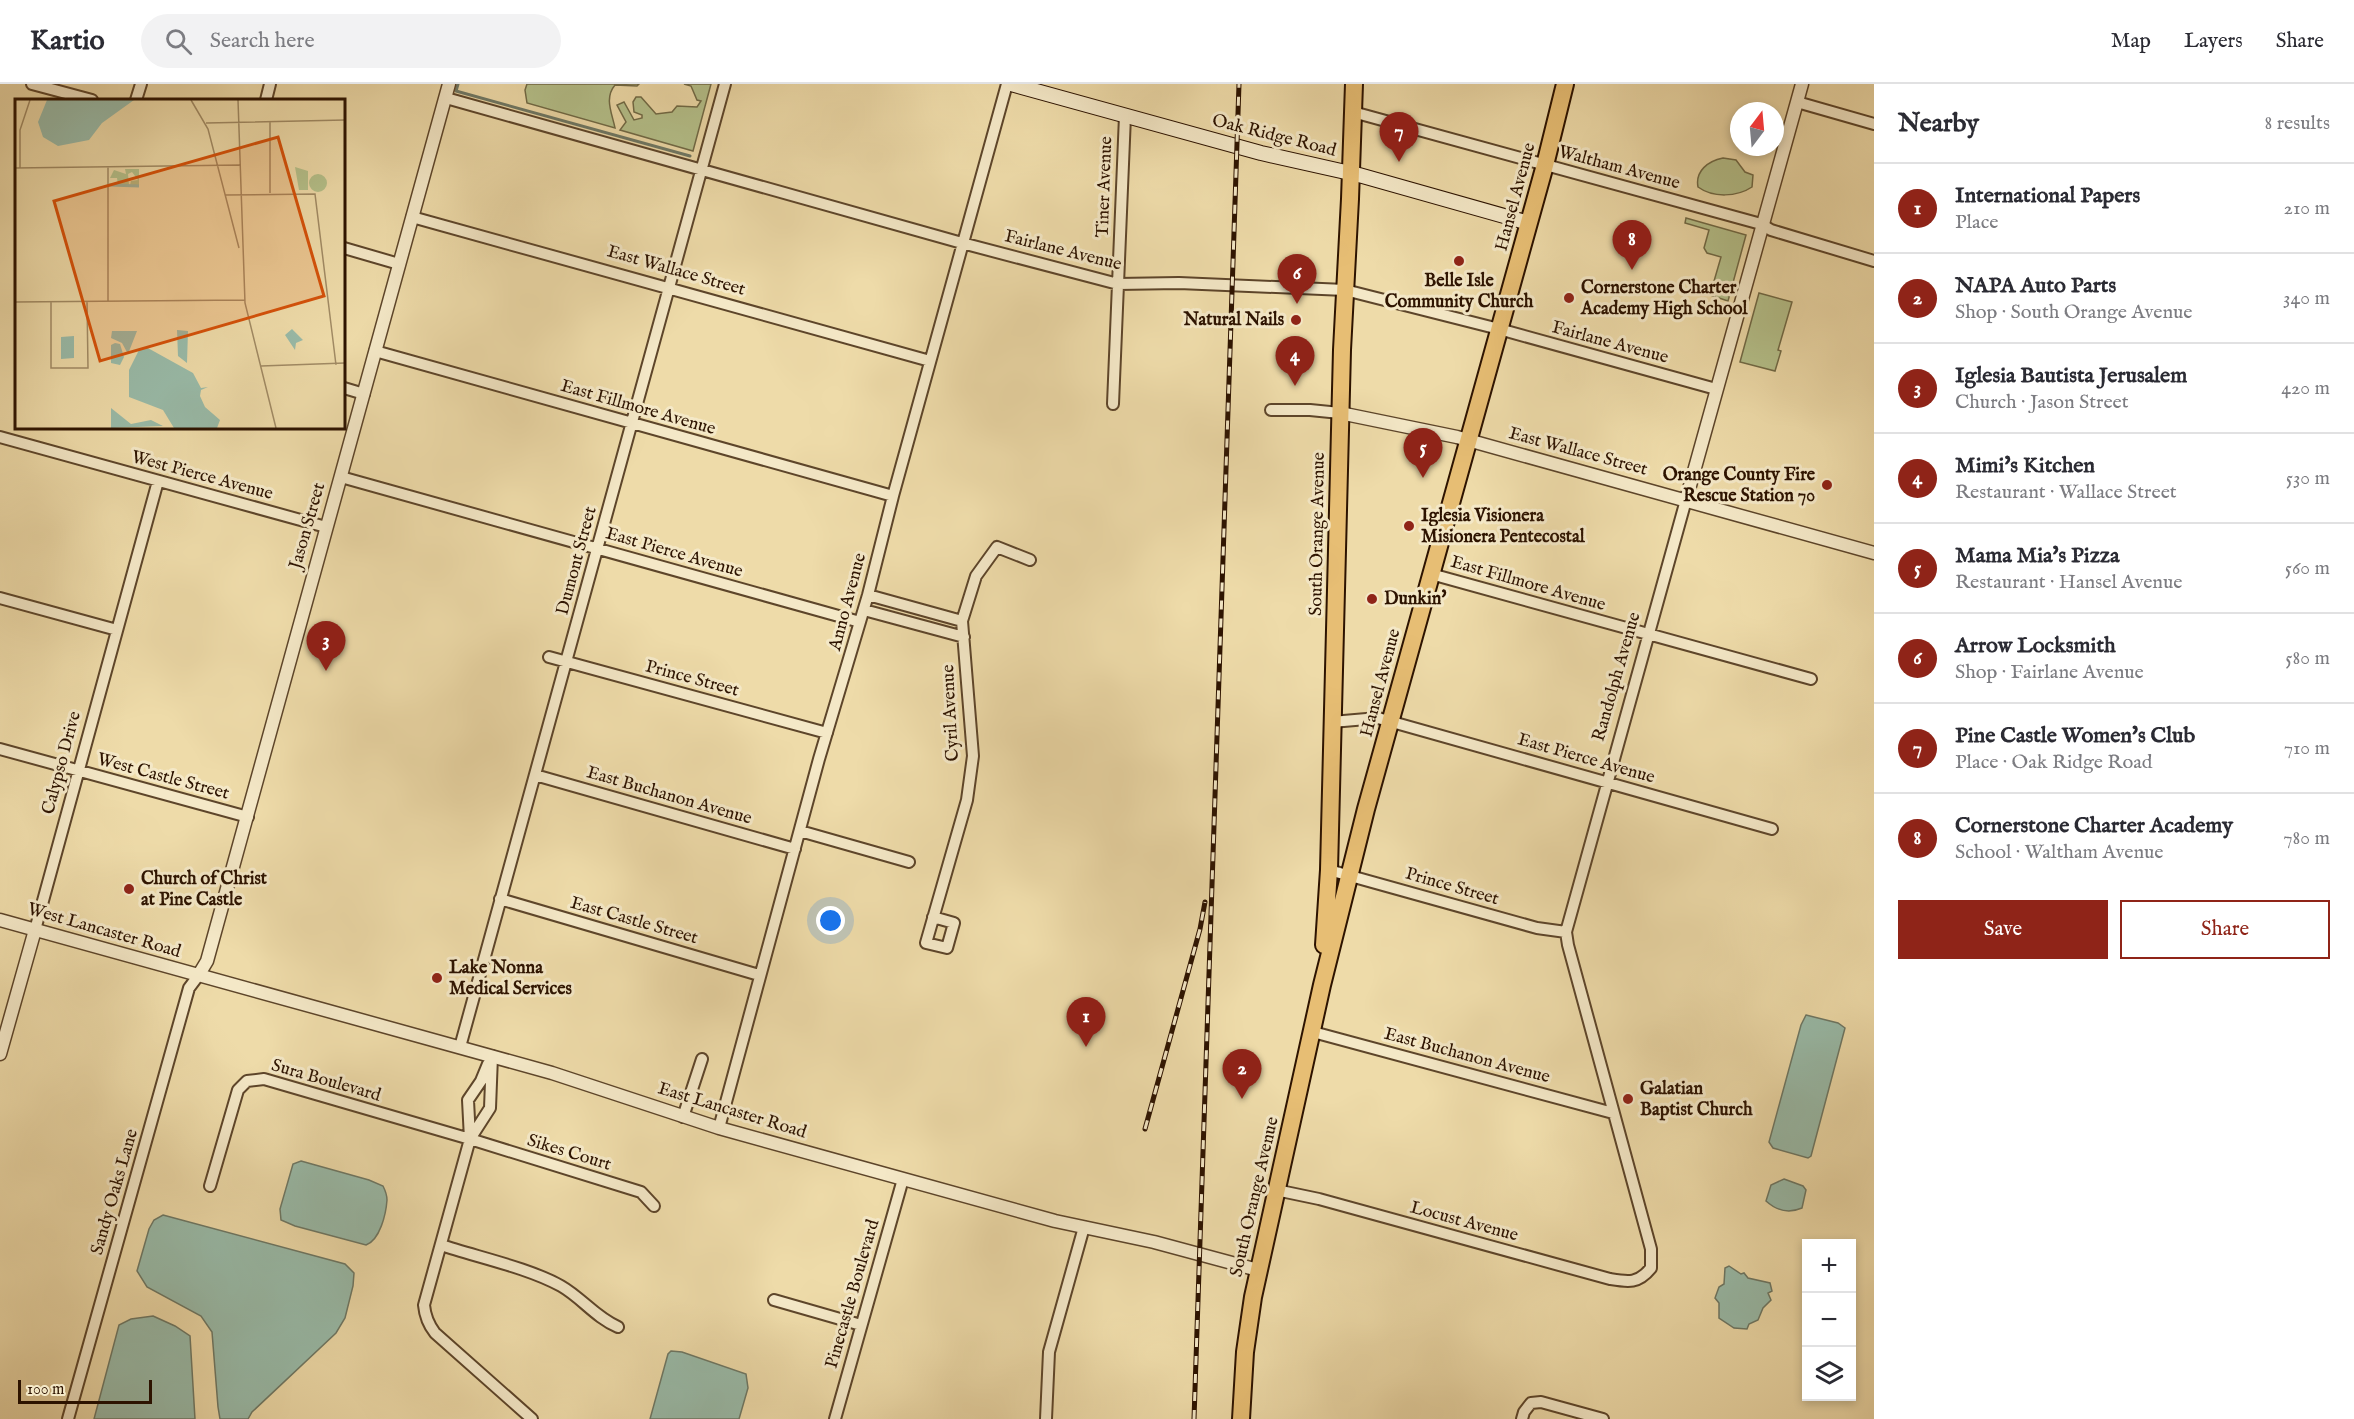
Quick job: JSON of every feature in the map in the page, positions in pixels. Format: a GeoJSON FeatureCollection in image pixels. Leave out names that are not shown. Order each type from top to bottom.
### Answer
{"type":"FeatureCollection","features":[{"type":"Feature","properties":{"kind":"main road","name":"Oak Ridge Road"},"geometry":{"type":"LineString","coordinates":[[1009,84],[1261,153],[1351,173],[1529,223]]}},
{"type":"Feature","properties":{"kind":"main road","name":"South Orange Avenue"},"geometry":{"type":"LineString","coordinates":[[1322,985],[1329,870],[1340,413],[1354,84]]}},
{"type":"Feature","properties":{"kind":"main road","name":"Hansel Avenue"},"geometry":{"type":"LineString","coordinates":[[1350,876],[1390,721],[1545,165],[1565,84]]}},
{"type":"Feature","properties":{"kind":"main road","name":"South Orange Avenue"},"geometry":{"type":"LineString","coordinates":[[1241,1419],[1247,1341],[1258,1270],[1322,985],[1350,876]]}},
{"type":"Feature","properties":{"kind":"street"},"geometry":{"type":"LineString","coordinates":[[32,84],[87,99]]}},
{"type":"Feature","properties":{"kind":"street"},"geometry":{"type":"LineString","coordinates":[[136,99],[141,84]]}},
{"type":"Feature","properties":{"kind":"street"},"geometry":{"type":"LineString","coordinates":[[266,99],[270,84]]}},
{"type":"Feature","properties":{"kind":"street","name":"Jason Street"},"geometry":{"type":"LineString","coordinates":[[198,976],[207,961],[248,818],[449,84]]}},
{"type":"Feature","properties":{"kind":"street","name":"Dumont Street"},"geometry":{"type":"LineString","coordinates":[[460,1047],[725,84]]}},
{"type":"Feature","properties":{"kind":"street","name":"Anno Avenue"},"geometry":{"type":"LineString","coordinates":[[719,1128],[759,975],[864,610],[962,243],[1009,84]]}},
{"type":"Feature","properties":{"kind":"street","name":"Randolph Avenue"},"geometry":{"type":"LineString","coordinates":[[1642,1279],[1651,1268],[1651,1250],[1566,932],[1761,224],[1802,84]]}},
{"type":"Feature","properties":{"kind":"street","name":"Fairlane Avenue"},"geometry":{"type":"LineString","coordinates":[[446,98],[962,243],[1118,284],[1200,284],[1345,290],[1499,329],[1716,389]]}},
{"type":"Feature","properties":{"kind":"street"},"geometry":{"type":"LineString","coordinates":[[1797,102],[1874,124]]}},
{"type":"Feature","properties":{"kind":"street","name":"Waltham Avenue"},"geometry":{"type":"LineString","coordinates":[[1353,112],[1761,224],[1771,230],[1874,261]]}},
{"type":"Feature","properties":{"kind":"street","name":"Tiner Avenue"},"geometry":{"type":"LineString","coordinates":[[1113,404],[1125,116]]}},
{"type":"Feature","properties":{"kind":"street","name":"East Wallace Street"},"geometry":{"type":"LineString","coordinates":[[412,217],[930,361]]}},
{"type":"Feature","properties":{"kind":"street"},"geometry":{"type":"LineString","coordinates":[[345,248],[399,264]]}},
{"type":"Feature","properties":{"kind":"street","name":"East Fillmore Avenue"},"geometry":{"type":"LineString","coordinates":[[375,351],[893,496]]}},
{"type":"Feature","properties":{"kind":"street"},"geometry":{"type":"LineString","coordinates":[[345,388],[364,394]]}},
{"type":"Feature","properties":{"kind":"street"},"geometry":{"type":"LineString","coordinates":[[1271,410],[1340,413]]}},
{"type":"Feature","properties":{"kind":"street","name":"East Wallace Street"},"geometry":{"type":"LineString","coordinates":[[1340,413],[1468,440],[1874,553]]}},
{"type":"Feature","properties":{"kind":"street","name":"West Pierce Avenue"},"geometry":{"type":"LineString","coordinates":[[0,437],[326,527]]}},
{"type":"Feature","properties":{"kind":"street","name":"East Pierce Avenue"},"geometry":{"type":"LineString","coordinates":[[341,477],[860,622]]}},
{"type":"Feature","properties":{"kind":"street","name":"Calypso Drive"},"geometry":{"type":"LineString","coordinates":[[0,1054],[158,481]]}},
{"type":"Feature","properties":{"kind":"street","name":"Cyril Avenue"},"geometry":{"type":"LineString","coordinates":[[933,917],[967,800],[973,756],[962,621],[976,576],[997,548],[1030,560]]}},
{"type":"Feature","properties":{"kind":"street","name":"East Fillmore Avenue"},"geometry":{"type":"LineString","coordinates":[[1431,574],[1811,679]]}},
{"type":"Feature","properties":{"kind":"street"},"geometry":{"type":"LineString","coordinates":[[868,595],[962,621]]}},
{"type":"Feature","properties":{"kind":"street"},"geometry":{"type":"LineString","coordinates":[[0,598],[117,630]]}},
{"type":"Feature","properties":{"kind":"street"},"geometry":{"type":"LineString","coordinates":[[883,615],[885,599]]}},
{"type":"Feature","properties":{"kind":"street"},"geometry":{"type":"LineString","coordinates":[[864,610],[964,637]]}},
{"type":"Feature","properties":{"kind":"street","name":"Prince Street"},"geometry":{"type":"LineString","coordinates":[[549,657],[827,733]]}},
{"type":"Feature","properties":{"kind":"street","name":"East Pierce Avenue"},"geometry":{"type":"LineString","coordinates":[[1332,722],[1378,718],[1772,829]]}},
{"type":"Feature","properties":{"kind":"street","name":"West Castle Street"},"geometry":{"type":"LineString","coordinates":[[0,749],[248,818]]}},
{"type":"Feature","properties":{"kind":"street","name":"East Buchanon Avenue"},"geometry":{"type":"LineString","coordinates":[[535,775],[795,849]]}},
{"type":"Feature","properties":{"kind":"street"},"geometry":{"type":"LineString","coordinates":[[800,831],[909,862]]}},
{"type":"Feature","properties":{"kind":"street","name":"Prince Street"},"geometry":{"type":"LineString","coordinates":[[1329,870],[1537,928],[1566,932]]}},
{"type":"Feature","properties":{"kind":"street","name":"East Castle Street"},"geometry":{"type":"LineString","coordinates":[[500,899],[759,975]]}},
{"type":"Feature","properties":{"kind":"street","name":"West Lancaster Road"},"geometry":{"type":"LineString","coordinates":[[0,920],[198,976]]}},
{"type":"Feature","properties":{"kind":"street","name":"East Lancaster Road"},"geometry":{"type":"LineString","coordinates":[[198,976],[492,1056],[719,1128],[1055,1221],[1154,1242],[1258,1270]]}},
{"type":"Feature","properties":{"kind":"street","name":"Sandy Oaks Lane"},"geometry":{"type":"LineString","coordinates":[[68,1419],[189,988],[198,976]]}},
{"type":"Feature","properties":{"kind":"street","name":"East Buchanon Avenue"},"geometry":{"type":"LineString","coordinates":[[1313,1032],[1613,1113]]}},
{"type":"Feature","properties":{"kind":"street"},"geometry":{"type":"LineString","coordinates":[[470,1139],[469,1096],[481,1081],[492,1056]]}},
{"type":"Feature","properties":{"kind":"street"},"geometry":{"type":"LineString","coordinates":[[492,1056],[491,1103],[470,1139],[424,1305],[429,1325],[532,1419]]}},
{"type":"Feature","properties":{"kind":"street"},"geometry":{"type":"LineString","coordinates":[[683,1117],[702,1059]]}},
{"type":"Feature","properties":{"kind":"street","name":"Sura Boulevard"},"geometry":{"type":"LineString","coordinates":[[210,1186],[238,1089],[247,1081],[254,1079],[264,1079],[470,1139]]}},
{"type":"Feature","properties":{"kind":"street"},"geometry":{"type":"LineString","coordinates":[[468,1112],[485,1116]]}},
{"type":"Feature","properties":{"kind":"street","name":"Sikes Court"},"geometry":{"type":"LineString","coordinates":[[470,1139],[641,1192],[654,1206]]}},
{"type":"Feature","properties":{"kind":"street","name":"Pinecastle Boulevard"},"geometry":{"type":"LineString","coordinates":[[835,1419],[903,1179]]}},
{"type":"Feature","properties":{"kind":"street","name":"Locust Avenue"},"geometry":{"type":"LineString","coordinates":[[1276,1190],[1319,1199],[1610,1279],[1634,1282],[1642,1279]]}},
{"type":"Feature","properties":{"kind":"street"},"geometry":{"type":"LineString","coordinates":[[1046,1419],[1048,1352],[1084,1227]]}},
{"type":"Feature","properties":{"kind":"street"},"geometry":{"type":"LineString","coordinates":[[441,1245],[552,1281],[574,1295],[602,1320],[618,1327]]}},
{"type":"Feature","properties":{"kind":"street"},"geometry":{"type":"LineString","coordinates":[[774,1300],[861,1325]]}},
{"type":"Feature","properties":{"kind":"street"},"geometry":{"type":"LineString","coordinates":[[1522,1419],[1531,1403],[1541,1402],[1603,1419]]}},
{"type":"Feature","properties":{"kind":"green space"},"geometry":{"type":"Polygon","coordinates":[[[527,84],[639,84],[637,86],[615,85],[612,90],[609,100],[615,128],[527,103],[525,90],[527,84]]]}},
{"type":"Feature","properties":{"kind":"green space"},"geometry":{"type":"Polygon","coordinates":[[[684,84],[711,84],[693,151],[620,130],[626,122],[617,105],[624,102],[634,120],[642,118],[642,115],[634,112],[633,102],[636,97],[641,97],[656,114],[672,112],[677,106],[697,107],[701,101],[697,100],[691,86],[684,84]]]}},
{"type":"Feature","properties":{"kind":"green space"},"geometry":{"type":"Polygon","coordinates":[[[1723,158],[1736,160],[1745,172],[1753,175],[1752,187],[1739,193],[1725,195],[1704,191],[1698,187],[1699,176],[1704,168],[1723,158]]]}},
{"type":"Feature","properties":{"kind":"green space"},"geometry":{"type":"Polygon","coordinates":[[[1686,218],[1746,235],[1728,301],[1710,295],[1721,257],[1707,253],[1704,248],[1709,230],[1685,223],[1686,218]]]}},
{"type":"Feature","properties":{"kind":"green space"},"geometry":{"type":"Polygon","coordinates":[[[1759,293],[1792,302],[1778,350],[1781,351],[1775,371],[1740,362],[1759,293]]]}},
{"type":"Feature","properties":{"kind":"shaded area"},"geometry":{"type":"Polygon","coordinates":[[[1806,1015],[1838,1023],[1845,1028],[1811,1156],[1808,1158],[1773,1148],[1769,1142],[1801,1025],[1806,1015]]]}},
{"type":"Feature","properties":{"kind":"shaded area"},"geometry":{"type":"Polygon","coordinates":[[[301,1161],[383,1186],[387,1198],[385,1212],[379,1232],[371,1242],[366,1245],[295,1226],[281,1220],[280,1209],[293,1164],[301,1161]]]}},
{"type":"Feature","properties":{"kind":"shaded area"},"geometry":{"type":"Polygon","coordinates":[[[1784,1179],[1803,1186],[1806,1190],[1802,1208],[1783,1211],[1766,1201],[1771,1185],[1784,1179]]]}},
{"type":"Feature","properties":{"kind":"shaded area"},"geometry":{"type":"Polygon","coordinates":[[[163,1215],[345,1264],[354,1273],[345,1318],[336,1333],[252,1412],[248,1419],[220,1419],[212,1332],[201,1316],[147,1287],[137,1271],[149,1229],[154,1220],[163,1215]]]}},
{"type":"Feature","properties":{"kind":"shaded area"},"geometry":{"type":"Polygon","coordinates":[[[1729,1266],[1741,1274],[1744,1273],[1748,1278],[1770,1283],[1772,1291],[1768,1293],[1771,1300],[1763,1308],[1758,1320],[1749,1324],[1747,1329],[1734,1328],[1719,1318],[1719,1303],[1715,1298],[1719,1287],[1724,1284],[1725,1268],[1729,1266]]]}},
{"type":"Feature","properties":{"kind":"shaded area"},"geometry":{"type":"Polygon","coordinates":[[[153,1316],[190,1336],[195,1419],[94,1419],[119,1325],[131,1319],[153,1316]]]}},
{"type":"Feature","properties":{"kind":"shaded area"},"geometry":{"type":"Polygon","coordinates":[[[671,1351],[682,1352],[746,1374],[748,1388],[739,1419],[650,1419],[668,1354],[671,1351]]]}},
{"type":"Feature","properties":{"kind":"waterway"},"geometry":{"type":"LineString","coordinates":[[458,84],[456,91],[690,156]]}},
{"type":"Feature","properties":{"kind":"railway"},"geometry":{"type":"LineString","coordinates":[[1194,1419],[1239,84]]}},
{"type":"Feature","properties":{"kind":"railway"},"geometry":{"type":"LineString","coordinates":[[1145,1129],[1200,929],[1205,902]]}},
{"type":"Feature","properties":{"kind":"place","name":"Pine Castle Women's Club"},"geometry":{"type":"Point","coordinates":[1399,162]}},
{"type":"Feature","properties":{"kind":"place","name":"Belle Isle Community Church"},"geometry":{"type":"Point","coordinates":[1459,261]}},
{"type":"Feature","properties":{"kind":"place","name":"Cornerstone Charter Academy"},"geometry":{"type":"Point","coordinates":[1632,270]}},
{"type":"Feature","properties":{"kind":"place","name":"Cornerstone Charter Academy High School"},"geometry":{"type":"Point","coordinates":[1569,298]}},
{"type":"Feature","properties":{"kind":"place","name":"Arrow Locksmith"},"geometry":{"type":"Point","coordinates":[1297,304]}},
{"type":"Feature","properties":{"kind":"place","name":"Natural Nails"},"geometry":{"type":"Point","coordinates":[1296,320]}},
{"type":"Feature","properties":{"kind":"place","name":"Mimi's Kitchen"},"geometry":{"type":"Point","coordinates":[1295,386]}},
{"type":"Feature","properties":{"kind":"place","name":"Mama Mia's Pizza"},"geometry":{"type":"Point","coordinates":[1423,478]}},
{"type":"Feature","properties":{"kind":"place","name":"Orange County Fire Rescue Station 70"},"geometry":{"type":"Point","coordinates":[1827,485]}},
{"type":"Feature","properties":{"kind":"place","name":"Iglesia Visionera Misionera Pentecostal"},"geometry":{"type":"Point","coordinates":[1409,526]}},
{"type":"Feature","properties":{"kind":"place","name":"Dunkin'"},"geometry":{"type":"Point","coordinates":[1372,599]}},
{"type":"Feature","properties":{"kind":"place","name":"Iglesia Bautista Jerusalem"},"geometry":{"type":"Point","coordinates":[326,671]}},
{"type":"Feature","properties":{"kind":"place","name":"Church of Christ at Pine Castle"},"geometry":{"type":"Point","coordinates":[129,889]}},
{"type":"Feature","properties":{"kind":"place","name":"Lake Nonna Medical Services"},"geometry":{"type":"Point","coordinates":[437,978]}},
{"type":"Feature","properties":{"kind":"place","name":"International Papers"},"geometry":{"type":"Point","coordinates":[1086,1047]}},
{"type":"Feature","properties":{"kind":"place","name":"NAPA Auto Parts"},"geometry":{"type":"Point","coordinates":[1242,1099]}},
{"type":"Feature","properties":{"kind":"place","name":"Galatian Baptist Church"},"geometry":{"type":"Point","coordinates":[1628,1099]}}]}
